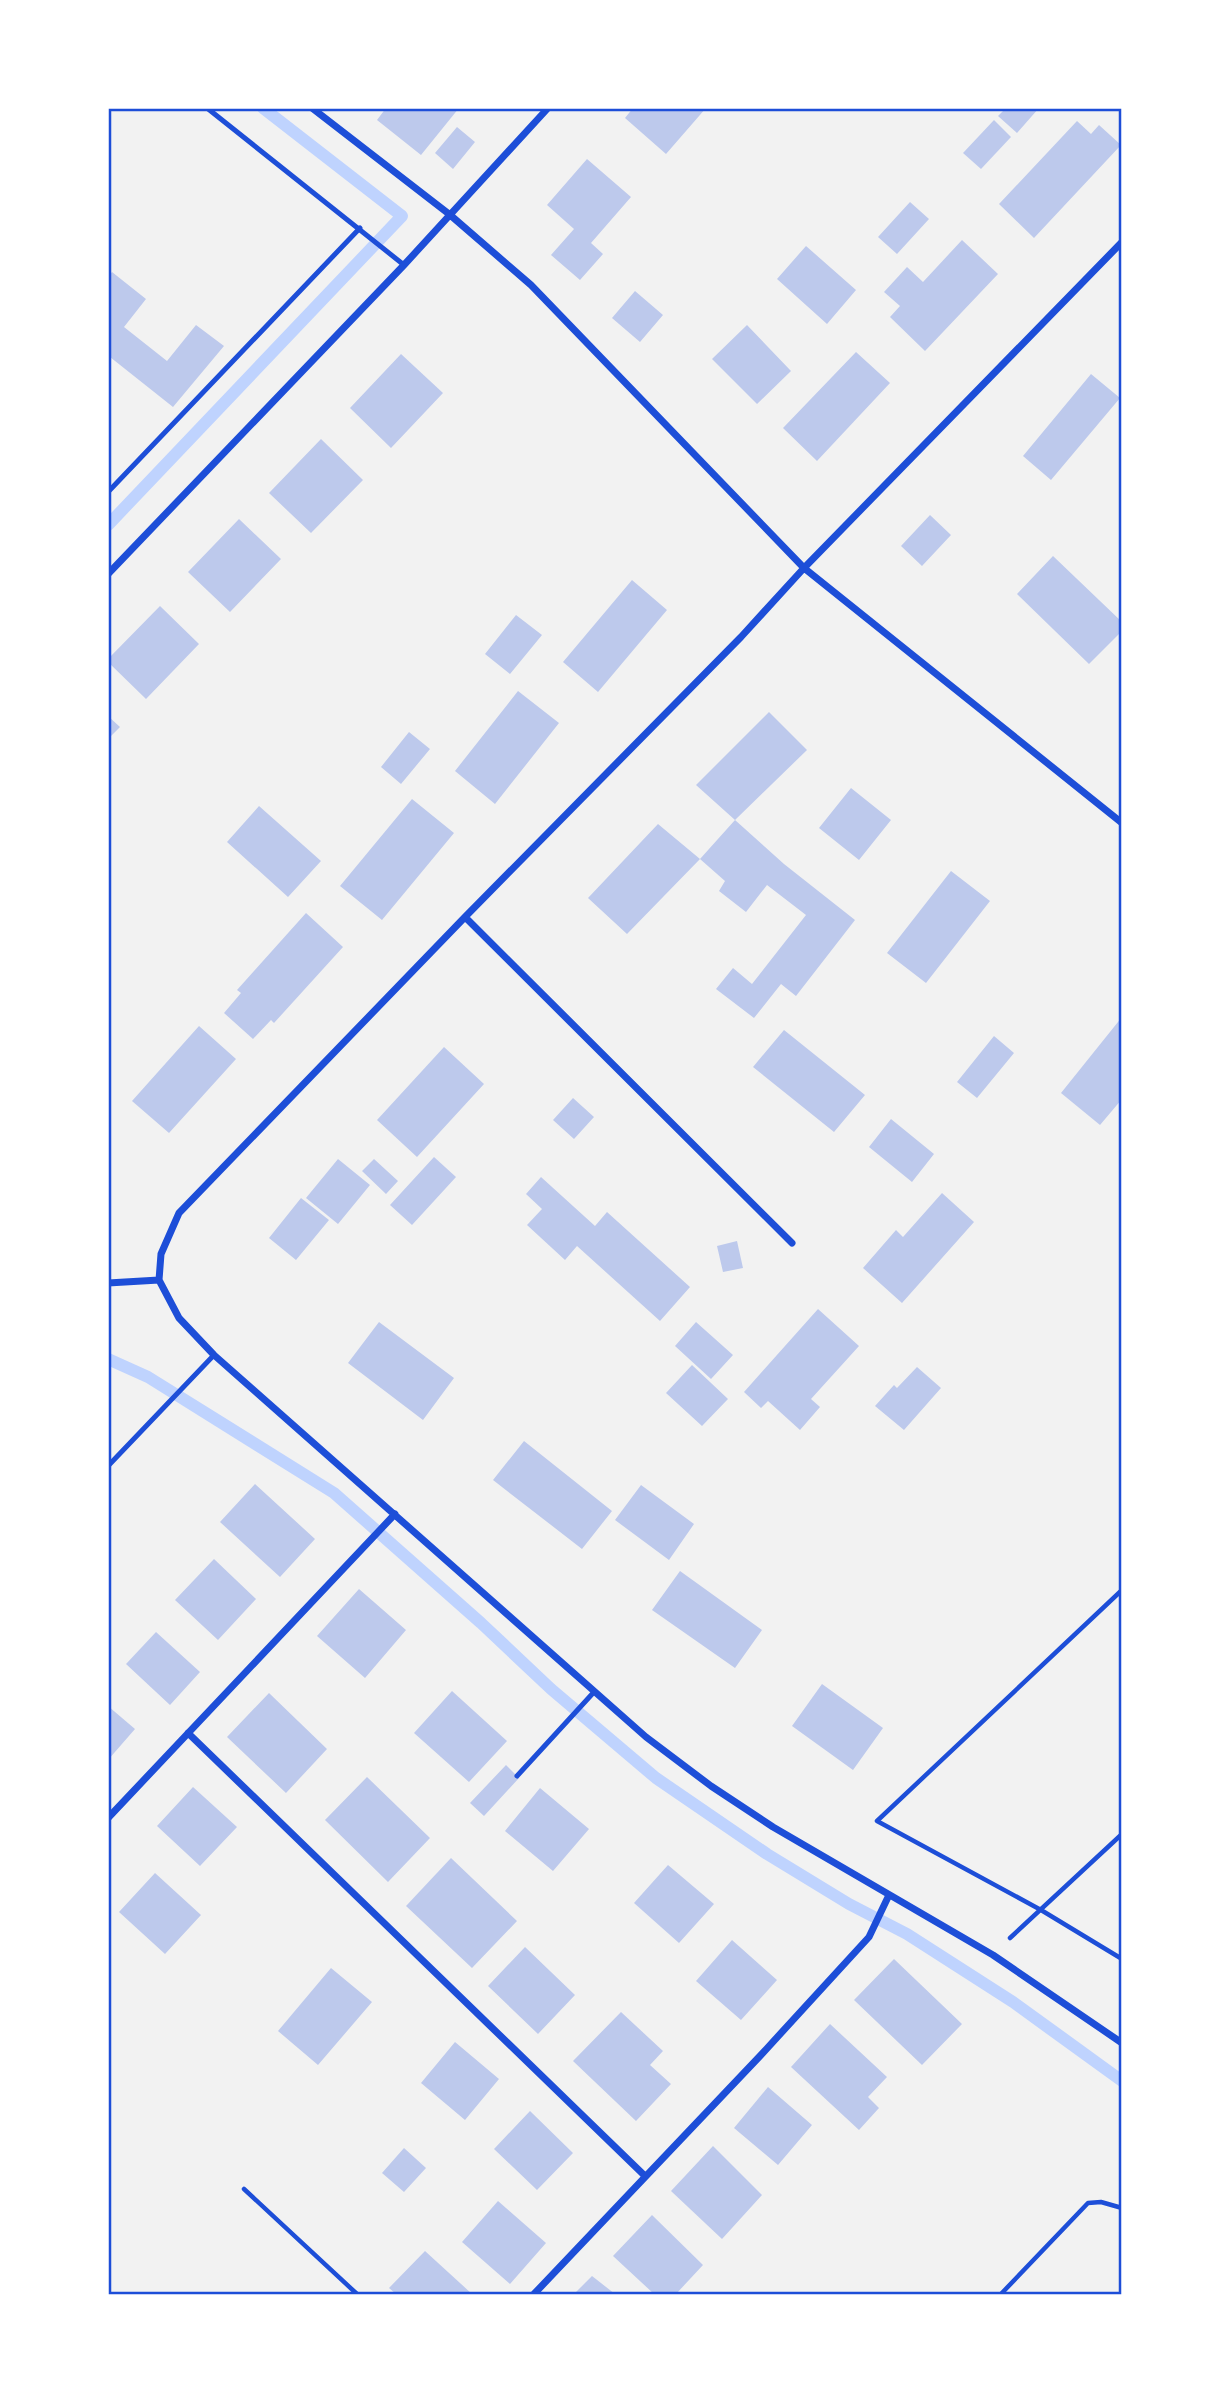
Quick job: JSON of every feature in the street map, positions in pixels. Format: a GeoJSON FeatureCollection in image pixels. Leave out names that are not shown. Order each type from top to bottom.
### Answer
{"type":"FeatureCollection","features":[{"type":"Feature","properties":{"kind":"street"},"geometry":{"type":"LineString","coordinates":[[312,108],[449,214],[531,285],[804,568],[1122,823]]}},
{"type":"Feature","properties":{"kind":"street"},"geometry":{"type":"LineString","coordinates":[[108,574],[404,265],[548,108]]}},
{"type":"Feature","properties":{"kind":"street"},"geometry":{"type":"LineString","coordinates":[[1122,242],[179,1213],[161,1254],[159,1280],[179,1318],[214,1355],[646,1737],[711,1786],[822,1858],[993,1955],[1122,2043]]}},
{"type":"Feature","properties":{"kind":"street"},"geometry":{"type":"LineString","coordinates":[[465,917],[792,1243]]}},
{"type":"Feature","properties":{"kind":"street"},"geometry":{"type":"LineString","coordinates":[[108,1283],[159,1280]]}},
{"type":"Feature","properties":{"kind":"street"},"geometry":{"type":"LineString","coordinates":[[108,1818],[395,1514]]}},
{"type":"Feature","properties":{"kind":"street"},"geometry":{"type":"LineString","coordinates":[[188,1733],[645,2176]]}},
{"type":"Feature","properties":{"kind":"street"},"geometry":{"type":"LineString","coordinates":[[534,2294],[869,1937],[889,1895]]}},
{"type":"Feature","properties":{"kind":"lane"},"geometry":{"type":"LineString","coordinates":[[207,108],[404,265]]}},
{"type":"Feature","properties":{"kind":"lane"},"geometry":{"type":"LineString","coordinates":[[108,492],[360,228]]}},
{"type":"Feature","properties":{"kind":"lane"},"geometry":{"type":"LineString","coordinates":[[108,1466],[214,1355]]}},
{"type":"Feature","properties":{"kind":"lane"},"geometry":{"type":"LineString","coordinates":[[517,1776],[594,1692]]}},
{"type":"Feature","properties":{"kind":"path"},"geometry":{"type":"LineString","coordinates":[[1121,1592],[877,1821],[1041,1910],[1122,1959]]}},
{"type":"Feature","properties":{"kind":"path"},"geometry":{"type":"LineString","coordinates":[[993,1955],[1122,1834]]}},
{"type":"Feature","properties":{"kind":"path"},"geometry":{"type":"LineString","coordinates":[[244,2189],[357,2294]]}},
{"type":"Feature","properties":{"kind":"path"},"geometry":{"type":"LineString","coordinates":[[1001,2294],[1088,2203],[1101,2202],[1122,2208]]}},
{"type":"Feature","properties":{"kind":"building"},"geometry":{"type":"Polygon","coordinates":[[[386,108],[459,108],[421,155],[377,120],[386,108]]]}},
{"type":"Feature","properties":{"kind":"building"},"geometry":{"type":"Polygon","coordinates":[[[633,108],[706,108],[666,154],[625,118],[633,108]]]}},
{"type":"Feature","properties":{"kind":"building"},"geometry":{"type":"Polygon","coordinates":[[[1006,108],[1039,108],[1017,133],[998,116],[1006,108]]]}},
{"type":"Feature","properties":{"kind":"building"},"geometry":{"type":"Polygon","coordinates":[[[994,120],[1011,137],[981,169],[963,153],[994,120]]]}},
{"type":"Feature","properties":{"kind":"building"},"geometry":{"type":"Polygon","coordinates":[[[1077,121],[1091,134],[1099,125],[1121,145],[1034,238],[999,204],[1077,121]]]}},
{"type":"Feature","properties":{"kind":"building"},"geometry":{"type":"Polygon","coordinates":[[[457,127],[475,142],[453,169],[435,153],[457,127]]]}},
{"type":"Feature","properties":{"kind":"building"},"geometry":{"type":"Polygon","coordinates":[[[587,159],[631,197],[591,243],[603,254],[580,280],[551,255],[574,229],[547,205],[587,159]]]}},
{"type":"Feature","properties":{"kind":"building"},"geometry":{"type":"Polygon","coordinates":[[[910,202],[929,219],[897,254],[878,237],[910,202]]]}},
{"type":"Feature","properties":{"kind":"building"},"geometry":{"type":"Polygon","coordinates":[[[962,240],[998,274],[925,351],[890,317],[900,306],[884,292],[907,267],[923,282],[962,240]]]}},
{"type":"Feature","properties":{"kind":"building"},"geometry":{"type":"Polygon","coordinates":[[[806,246],[856,290],[827,324],[777,279],[806,246]]]}},
{"type":"Feature","properties":{"kind":"building"},"geometry":{"type":"Polygon","coordinates":[[[112,272],[146,299],[124,327],[167,361],[196,325],[224,346],[173,407],[110,357],[108,359],[108,277],[112,272]]]}},
{"type":"Feature","properties":{"kind":"building"},"geometry":{"type":"Polygon","coordinates":[[[635,291],[663,315],[640,342],[612,318],[635,291]]]}},
{"type":"Feature","properties":{"kind":"building"},"geometry":{"type":"Polygon","coordinates":[[[747,325],[791,371],[757,404],[712,359],[747,325]]]}},
{"type":"Feature","properties":{"kind":"building"},"geometry":{"type":"Polygon","coordinates":[[[856,352],[890,383],[817,461],[783,428],[856,352]]]}},
{"type":"Feature","properties":{"kind":"building"},"geometry":{"type":"Polygon","coordinates":[[[401,354],[443,393],[391,448],[350,408],[401,354]]]}},
{"type":"Feature","properties":{"kind":"building"},"geometry":{"type":"Polygon","coordinates":[[[1091,374],[1120,398],[1051,480],[1023,456],[1091,374]]]}},
{"type":"Feature","properties":{"kind":"building"},"geometry":{"type":"Polygon","coordinates":[[[321,439],[363,480],[311,533],[269,493],[321,439]]]}},
{"type":"Feature","properties":{"kind":"building"},"geometry":{"type":"Polygon","coordinates":[[[930,515],[951,535],[922,566],[901,546],[930,515]]]}},
{"type":"Feature","properties":{"kind":"building"},"geometry":{"type":"Polygon","coordinates":[[[239,519],[281,559],[230,612],[188,572],[239,519]]]}},
{"type":"Feature","properties":{"kind":"building"},"geometry":{"type":"Polygon","coordinates":[[[1053,556],[1122,622],[1122,631],[1089,664],[1017,594],[1053,556]]]}},
{"type":"Feature","properties":{"kind":"building"},"geometry":{"type":"Polygon","coordinates":[[[632,580],[667,610],[598,692],[563,662],[632,580]]]}},
{"type":"Feature","properties":{"kind":"building"},"geometry":{"type":"Polygon","coordinates":[[[160,606],[199,644],[146,699],[108,659],[160,606]]]}},
{"type":"Feature","properties":{"kind":"building"},"geometry":{"type":"Polygon","coordinates":[[[516,615],[542,635],[510,674],[485,654],[516,615]]]}},
{"type":"Feature","properties":{"kind":"building"},"geometry":{"type":"Polygon","coordinates":[[[518,691],[559,723],[495,804],[455,771],[518,691]]]}},
{"type":"Feature","properties":{"kind":"building"},"geometry":{"type":"Polygon","coordinates":[[[769,712],[807,750],[735,820],[696,785],[769,712]]]}},
{"type":"Feature","properties":{"kind":"building"},"geometry":{"type":"Polygon","coordinates":[[[108,716],[120,727],[108,739],[108,716]]]}},
{"type":"Feature","properties":{"kind":"building"},"geometry":{"type":"Polygon","coordinates":[[[409,732],[430,749],[401,784],[381,767],[409,732]]]}},
{"type":"Feature","properties":{"kind":"building"},"geometry":{"type":"Polygon","coordinates":[[[851,788],[891,820],[859,860],[819,828],[851,788]]]}},
{"type":"Feature","properties":{"kind":"building"},"geometry":{"type":"Polygon","coordinates":[[[412,799],[454,833],[382,920],[340,886],[412,799]]]}},
{"type":"Feature","properties":{"kind":"building"},"geometry":{"type":"Polygon","coordinates":[[[259,806],[321,861],[288,897],[227,842],[259,806]]]}},
{"type":"Feature","properties":{"kind":"building"},"geometry":{"type":"Polygon","coordinates":[[[735,820],[784,864],[855,920],[796,996],[781,984],[754,1018],[716,989],[733,968],[752,984],[806,915],[767,885],[746,912],[719,891],[725,881],[700,859],[735,820]]]}},
{"type":"Feature","properties":{"kind":"building"},"geometry":{"type":"Polygon","coordinates":[[[658,824],[700,859],[627,934],[588,898],[658,824]]]}},
{"type":"Feature","properties":{"kind":"building"},"geometry":{"type":"Polygon","coordinates":[[[951,871],[990,901],[926,983],[887,953],[951,871]]]}},
{"type":"Feature","properties":{"kind":"building"},"geometry":{"type":"Polygon","coordinates":[[[306,913],[343,947],[274,1023],[271,1020],[253,1039],[224,1013],[241,993],[237,990],[306,913]]]}},
{"type":"Feature","properties":{"kind":"building"},"geometry":{"type":"Polygon","coordinates":[[[1122,1017],[1122,1099],[1100,1125],[1061,1093],[1122,1017]]]}},
{"type":"Feature","properties":{"kind":"building"},"geometry":{"type":"Polygon","coordinates":[[[199,1026],[236,1059],[169,1133],[132,1101],[199,1026]]]}},
{"type":"Feature","properties":{"kind":"building"},"geometry":{"type":"Polygon","coordinates":[[[784,1030],[865,1095],[834,1132],[753,1067],[784,1030]]]}},
{"type":"Feature","properties":{"kind":"building"},"geometry":{"type":"Polygon","coordinates":[[[994,1036],[1014,1053],[977,1098],[957,1082],[994,1036]]]}},
{"type":"Feature","properties":{"kind":"building"},"geometry":{"type":"Polygon","coordinates":[[[444,1047],[484,1084],[417,1157],[377,1120],[444,1047]]]}},
{"type":"Feature","properties":{"kind":"building"},"geometry":{"type":"Polygon","coordinates":[[[573,1098],[594,1117],[574,1139],[553,1120],[573,1098]]]}},
{"type":"Feature","properties":{"kind":"building"},"geometry":{"type":"Polygon","coordinates":[[[891,1119],[934,1154],[912,1182],[869,1147],[891,1119]]]}},
{"type":"Feature","properties":{"kind":"building"},"geometry":{"type":"Polygon","coordinates":[[[434,1157],[456,1177],[412,1225],[390,1205],[434,1157]]]}},
{"type":"Feature","properties":{"kind":"building"},"geometry":{"type":"Polygon","coordinates":[[[338,1159],[370,1185],[338,1224],[306,1198],[338,1159]]]}},
{"type":"Feature","properties":{"kind":"building"},"geometry":{"type":"Polygon","coordinates":[[[374,1159],[398,1181],[386,1194],[362,1171],[374,1159]]]}},
{"type":"Feature","properties":{"kind":"building"},"geometry":{"type":"Polygon","coordinates":[[[541,1177],[595,1226],[607,1212],[690,1287],[660,1321],[577,1246],[565,1260],[527,1225],[542,1209],[526,1194],[541,1177]]]}},
{"type":"Feature","properties":{"kind":"building"},"geometry":{"type":"Polygon","coordinates":[[[942,1193],[974,1222],[902,1303],[863,1268],[896,1230],[903,1237],[942,1193]]]}},
{"type":"Feature","properties":{"kind":"building"},"geometry":{"type":"Polygon","coordinates":[[[301,1198],[329,1220],[296,1260],[269,1238],[301,1198]]]}},
{"type":"Feature","properties":{"kind":"building"},"geometry":{"type":"Polygon","coordinates":[[[737,1241],[743,1268],[723,1272],[717,1246],[737,1241]]]}},
{"type":"Feature","properties":{"kind":"building"},"geometry":{"type":"Polygon","coordinates":[[[818,1309],[859,1346],[811,1399],[820,1407],[800,1430],[768,1401],[761,1408],[744,1392],[818,1309]]]}},
{"type":"Feature","properties":{"kind":"building"},"geometry":{"type":"Polygon","coordinates":[[[379,1322],[454,1378],[423,1420],[348,1363],[379,1322]]]}},
{"type":"Feature","properties":{"kind":"building"},"geometry":{"type":"Polygon","coordinates":[[[696,1322],[733,1355],[711,1379],[675,1346],[696,1322]]]}},
{"type":"Feature","properties":{"kind":"building"},"geometry":{"type":"Polygon","coordinates":[[[692,1365],[728,1399],[702,1426],[666,1393],[692,1365]]]}},
{"type":"Feature","properties":{"kind":"building"},"geometry":{"type":"Polygon","coordinates":[[[917,1367],[941,1388],[904,1430],[875,1406],[894,1385],[897,1388],[917,1367]]]}},
{"type":"Feature","properties":{"kind":"building"},"geometry":{"type":"Polygon","coordinates":[[[524,1441],[612,1511],[582,1549],[493,1480],[524,1441]]]}},
{"type":"Feature","properties":{"kind":"building"},"geometry":{"type":"Polygon","coordinates":[[[255,1484],[315,1539],[280,1577],[220,1522],[255,1484]]]}},
{"type":"Feature","properties":{"kind":"building"},"geometry":{"type":"Polygon","coordinates":[[[641,1485],[694,1524],[669,1560],[615,1520],[641,1485]]]}},
{"type":"Feature","properties":{"kind":"building"},"geometry":{"type":"Polygon","coordinates":[[[214,1559],[256,1599],[218,1640],[175,1600],[214,1559]]]}},
{"type":"Feature","properties":{"kind":"building"},"geometry":{"type":"Polygon","coordinates":[[[680,1571],[762,1630],[735,1668],[652,1610],[680,1571]]]}},
{"type":"Feature","properties":{"kind":"building"},"geometry":{"type":"Polygon","coordinates":[[[359,1589],[406,1630],[365,1678],[317,1636],[359,1589]]]}},
{"type":"Feature","properties":{"kind":"building"},"geometry":{"type":"Polygon","coordinates":[[[156,1632],[200,1672],[170,1705],[126,1664],[156,1632]]]}},
{"type":"Feature","properties":{"kind":"building"},"geometry":{"type":"Polygon","coordinates":[[[822,1684],[883,1728],[853,1770],[792,1726],[822,1684]]]}},
{"type":"Feature","properties":{"kind":"building"},"geometry":{"type":"Polygon","coordinates":[[[452,1691],[507,1741],[469,1782],[414,1733],[452,1691]]]}},
{"type":"Feature","properties":{"kind":"building"},"geometry":{"type":"Polygon","coordinates":[[[269,1693],[327,1749],[286,1793],[227,1737],[269,1693]]]}},
{"type":"Feature","properties":{"kind":"building"},"geometry":{"type":"Polygon","coordinates":[[[108,1706],[135,1729],[108,1760],[108,1706]]]}},
{"type":"Feature","properties":{"kind":"building"},"geometry":{"type":"Polygon","coordinates":[[[506,1765],[519,1778],[484,1816],[470,1803],[506,1765]]]}},
{"type":"Feature","properties":{"kind":"building"},"geometry":{"type":"Polygon","coordinates":[[[367,1777],[430,1838],[388,1882],[325,1820],[367,1777]]]}},
{"type":"Feature","properties":{"kind":"building"},"geometry":{"type":"Polygon","coordinates":[[[193,1787],[237,1827],[200,1866],[157,1826],[193,1787]]]}},
{"type":"Feature","properties":{"kind":"building"},"geometry":{"type":"Polygon","coordinates":[[[540,1788],[589,1829],[553,1871],[505,1831],[540,1788]]]}},
{"type":"Feature","properties":{"kind":"building"},"geometry":{"type":"Polygon","coordinates":[[[451,1858],[517,1921],[472,1968],[406,1906],[451,1858]]]}},
{"type":"Feature","properties":{"kind":"building"},"geometry":{"type":"Polygon","coordinates":[[[668,1865],[714,1904],[679,1943],[634,1903],[668,1865]]]}},
{"type":"Feature","properties":{"kind":"building"},"geometry":{"type":"Polygon","coordinates":[[[155,1873],[201,1915],[165,1954],[119,1912],[155,1873]]]}},
{"type":"Feature","properties":{"kind":"building"},"geometry":{"type":"Polygon","coordinates":[[[732,1940],[777,1980],[741,2020],[696,1981],[732,1940]]]}},
{"type":"Feature","properties":{"kind":"building"},"geometry":{"type":"Polygon","coordinates":[[[525,1947],[575,1995],[538,2034],[488,1986],[525,1947]]]}},
{"type":"Feature","properties":{"kind":"building"},"geometry":{"type":"Polygon","coordinates":[[[894,1959],[962,2024],[922,2065],[854,2000],[894,1959]]]}},
{"type":"Feature","properties":{"kind":"building"},"geometry":{"type":"Polygon","coordinates":[[[331,1968],[372,2002],[318,2065],[278,2031],[331,1968]]]}},
{"type":"Feature","properties":{"kind":"building"},"geometry":{"type":"Polygon","coordinates":[[[621,2012],[663,2051],[650,2065],[671,2084],[636,2121],[573,2061],[621,2012]]]}},
{"type":"Feature","properties":{"kind":"building"},"geometry":{"type":"Polygon","coordinates":[[[830,2024],[887,2077],[868,2097],[879,2108],[859,2130],[791,2067],[830,2024]]]}},
{"type":"Feature","properties":{"kind":"building"},"geometry":{"type":"Polygon","coordinates":[[[455,2042],[499,2079],[465,2120],[421,2083],[455,2042]]]}},
{"type":"Feature","properties":{"kind":"building"},"geometry":{"type":"Polygon","coordinates":[[[768,2087],[812,2125],[778,2165],[734,2128],[768,2087]]]}},
{"type":"Feature","properties":{"kind":"building"},"geometry":{"type":"Polygon","coordinates":[[[530,2111],[573,2153],[537,2190],[494,2149],[530,2111]]]}},
{"type":"Feature","properties":{"kind":"building"},"geometry":{"type":"Polygon","coordinates":[[[713,2146],[762,2195],[722,2239],[671,2191],[713,2146]]]}},
{"type":"Feature","properties":{"kind":"building"},"geometry":{"type":"Polygon","coordinates":[[[404,2148],[426,2168],[404,2192],[382,2173],[404,2148]]]}},
{"type":"Feature","properties":{"kind":"building"},"geometry":{"type":"Polygon","coordinates":[[[498,2201],[546,2243],[510,2284],[462,2242],[498,2201]]]}},
{"type":"Feature","properties":{"kind":"building"},"geometry":{"type":"Polygon","coordinates":[[[652,2215],[703,2265],[676,2294],[654,2294],[613,2256],[652,2215]]]}},
{"type":"Feature","properties":{"kind":"building"},"geometry":{"type":"Polygon","coordinates":[[[425,2251],[472,2294],[396,2294],[389,2288],[425,2251]]]}},
{"type":"Feature","properties":{"kind":"building"},"geometry":{"type":"Polygon","coordinates":[[[592,2276],[615,2294],[574,2294],[592,2276]]]}},
{"type":"Feature","properties":{"kind":"waterway"},"geometry":{"type":"LineString","coordinates":[[108,525],[402,216],[263,108]]}},
{"type":"Feature","properties":{"kind":"waterway"},"geometry":{"type":"LineString","coordinates":[[108,1359],[148,1377],[334,1493],[551,1689],[656,1778],[767,1854],[849,1904],[907,1934],[1013,2002],[1122,2081]]}}]}
